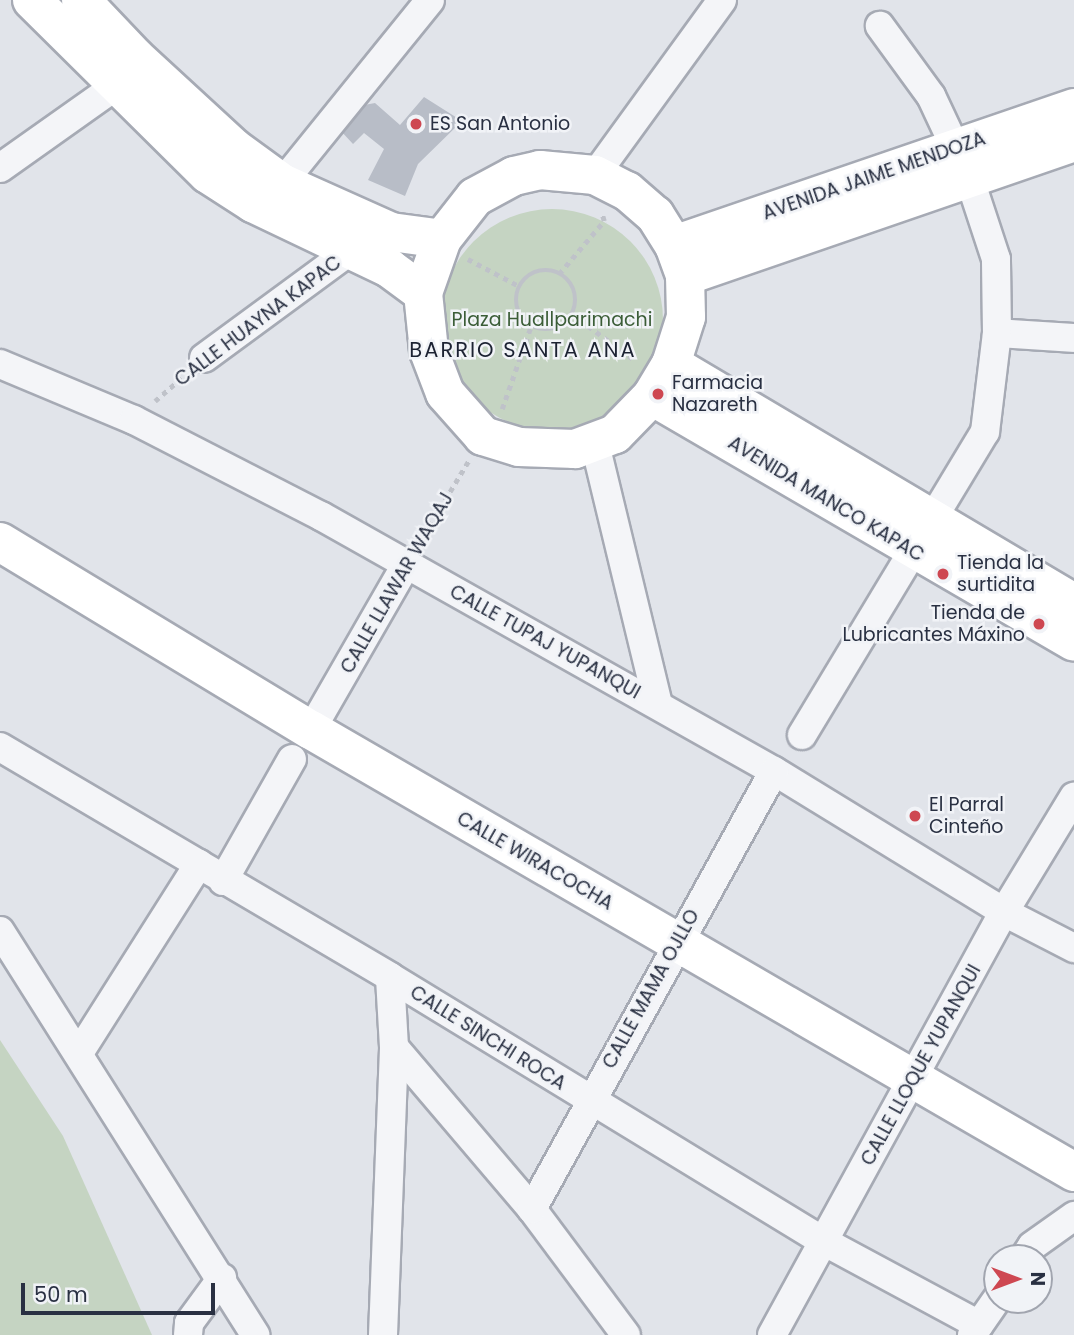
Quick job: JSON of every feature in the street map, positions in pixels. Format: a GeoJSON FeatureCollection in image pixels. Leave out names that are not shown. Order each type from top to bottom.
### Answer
{"type":"FeatureCollection","features":[{"type":"Feature","properties":{"kind":"main road"},"geometry":{"type":"LineString","coordinates":[[32,0],[125,72]]}},
{"type":"Feature","properties":{"kind":"main road"},"geometry":{"type":"LineString","coordinates":[[81,0],[125,72],[208,174],[391,232],[440,242]]}},
{"type":"Feature","properties":{"kind":"main road","name":"AVENIDA JAIME MENDOZA"},"geometry":{"type":"LineString","coordinates":[[680,260],[963,162],[1074,108]]}},
{"type":"Feature","properties":{"kind":"main road","name":"AVENIDA JAIME MENDOZA"},"geometry":{"type":"LineString","coordinates":[[963,162],[1074,142]]}},
{"type":"Feature","properties":{"kind":"main road"},"geometry":{"type":"LineString","coordinates":[[540,170],[594,175],[636,198],[655,215],[680,260],[686,317],[664,376],[630,422],[595,444],[575,449],[519,447],[483,436],[445,393],[429,351],[423,293],[440,242],[475,197],[514,176],[540,170]]}},
{"type":"Feature","properties":{"kind":"main road"},"geometry":{"type":"LineString","coordinates":[[268,193],[351,250],[389,268],[423,293]]}},
{"type":"Feature","properties":{"kind":"main road","name":"AVENIDA MANCO KAPAC"},"geometry":{"type":"LineString","coordinates":[[664,376],[923,537],[1074,642]]}},
{"type":"Feature","properties":{"kind":"main road","name":"AVENIDA MANCO KAPAC"},"geometry":{"type":"LineString","coordinates":[[923,537],[1074,603]]}},
{"type":"Feature","properties":{"kind":"main road","name":"CALLE WIRACOCHA"},"geometry":{"type":"LineString","coordinates":[[0,542],[302,745],[675,943],[1074,1172]]}},
{"type":"Feature","properties":{"kind":"street"},"geometry":{"type":"LineString","coordinates":[[268,193],[430,0]]}},
{"type":"Feature","properties":{"kind":"street"},"geometry":{"type":"LineString","coordinates":[[594,175],[722,0]]}},
{"type":"Feature","properties":{"kind":"street"},"geometry":{"type":"LineString","coordinates":[[802,734],[985,432],[997,333],[996,259],[963,162],[931,96],[880,26]]}},
{"type":"Feature","properties":{"kind":"street"},"geometry":{"type":"LineString","coordinates":[[0,168],[125,72]]}},
{"type":"Feature","properties":{"kind":"street","name":"CALLE HUAYNA KAPAC"},"geometry":{"type":"LineString","coordinates":[[204,358],[351,250]]}},
{"type":"Feature","properties":{"kind":"street"},"geometry":{"type":"LineString","coordinates":[[997,333],[1074,338]]}},
{"type":"Feature","properties":{"kind":"street","name":"CALLE TUPAJ YUPANQUI"},"geometry":{"type":"LineString","coordinates":[[0,364],[134,420],[406,565],[774,771],[1004,912],[1074,948]]}},
{"type":"Feature","properties":{"kind":"street"},"geometry":{"type":"LineString","coordinates":[[595,444],[658,705]]}},
{"type":"Feature","properties":{"kind":"street","name":"CALLE LLAWAR WAQAJ"},"geometry":{"type":"LineString","coordinates":[[223,881],[406,565]]}},
{"type":"Feature","properties":{"kind":"street","name":"CALLE SINCHI ROCA"},"geometry":{"type":"LineString","coordinates":[[0,747],[223,881],[390,977],[589,1101],[976,1330]]}},
{"type":"Feature","properties":{"kind":"street","name":"CALLE MAMA OJLLO"},"geometry":{"type":"LineString","coordinates":[[532,1209],[675,943],[774,771]]}},
{"type":"Feature","properties":{"kind":"street","name":"CALLE LLOQUE YUPANQUI"},"geometry":{"type":"LineString","coordinates":[[772,1335],[914,1082],[1004,912],[1074,797]]}},
{"type":"Feature","properties":{"kind":"street"},"geometry":{"type":"LineString","coordinates":[[79,1053],[198,864]]}},
{"type":"Feature","properties":{"kind":"street"},"geometry":{"type":"LineString","coordinates":[[0,931],[222,1278],[255,1335]]}},
{"type":"Feature","properties":{"kind":"street"},"geometry":{"type":"LineString","coordinates":[[383,1335],[394,1047],[390,977]]}},
{"type":"Feature","properties":{"kind":"street"},"geometry":{"type":"LineString","coordinates":[[394,1047],[532,1209],[626,1335]]}},
{"type":"Feature","properties":{"kind":"street"},"geometry":{"type":"LineString","coordinates":[[1035,1244],[1074,1216]]}},
{"type":"Feature","properties":{"kind":"street"},"geometry":{"type":"LineString","coordinates":[[188,1335],[189,1323],[222,1278]]}},
{"type":"Feature","properties":{"kind":"street"},"geometry":{"type":"LineString","coordinates":[[976,1330],[986,1314]]}},
{"type":"Feature","properties":{"kind":"path"},"geometry":{"type":"LineString","coordinates":[[559,274],[604,221],[594,175]]}},
{"type":"Feature","properties":{"kind":"path"},"geometry":{"type":"LineString","coordinates":[[440,242],[519,286]]}},
{"type":"Feature","properties":{"kind":"path"},"geometry":{"type":"LineString","coordinates":[[534,273],[559,274],[574,292],[572,314],[554,329],[531,326],[517,306],[519,286],[534,273]]}},
{"type":"Feature","properties":{"kind":"path"},"geometry":{"type":"LineString","coordinates":[[572,314],[651,371],[664,376]]}},
{"type":"Feature","properties":{"kind":"path","name":"CALLE LLAWAR WAQAJ"},"geometry":{"type":"LineString","coordinates":[[406,565],[483,436],[498,418],[531,326]]}},
{"type":"Feature","properties":{"kind":"path","name":"CALLE HUAYNA KAPAC"},"geometry":{"type":"LineString","coordinates":[[134,420],[204,358]]}},
{"type":"Feature","properties":{"kind":"green space","name":"Plaza Huallparimachi"},"geometry":{"type":"Polygon","coordinates":[[[552,209],[574,211],[604,222],[622,234],[638,250],[650,268],[658,288],[663,320],[661,342],[650,372],[638,390],[622,406],[604,418],[584,426],[552,431],[530,429],[500,418],[482,406],[466,390],[454,372],[446,352],[441,320],[443,298],[454,268],[466,250],[482,234],[500,222],[520,214],[552,209]]]}},
{"type":"Feature","properties":{"kind":"green space"},"geometry":{"type":"Polygon","coordinates":[[[0,1040],[63,1136],[152,1335],[0,1335],[0,1040]]]}},
{"type":"Feature","properties":{"kind":"building"},"geometry":{"type":"Polygon","coordinates":[[[424,97],[462,121],[418,164],[405,196],[368,180],[384,149],[364,133],[353,144],[340,130],[359,106],[375,103],[400,125],[424,97]]]}},
{"type":"Feature","properties":{"kind":"place","name":"ES San Antonio"},"geometry":{"type":"Point","coordinates":[416,124]}},
{"type":"Feature","properties":{"kind":"place","name":"Farmacia Nazareth"},"geometry":{"type":"Point","coordinates":[658,394]}},
{"type":"Feature","properties":{"kind":"place","name":"Tienda la surtidita"},"geometry":{"type":"Point","coordinates":[943,574]}},
{"type":"Feature","properties":{"kind":"place","name":"Tienda de Lubricantes Máxino"},"geometry":{"type":"Point","coordinates":[1039,624]}},
{"type":"Feature","properties":{"kind":"place","name":"El Parral Cinteño"},"geometry":{"type":"Point","coordinates":[915,816]}},
{"type":"Feature","properties":{"kind":"district","name":"BARRIO SANTA ANA"},"geometry":{"type":"Point","coordinates":[523,350]}}]}
